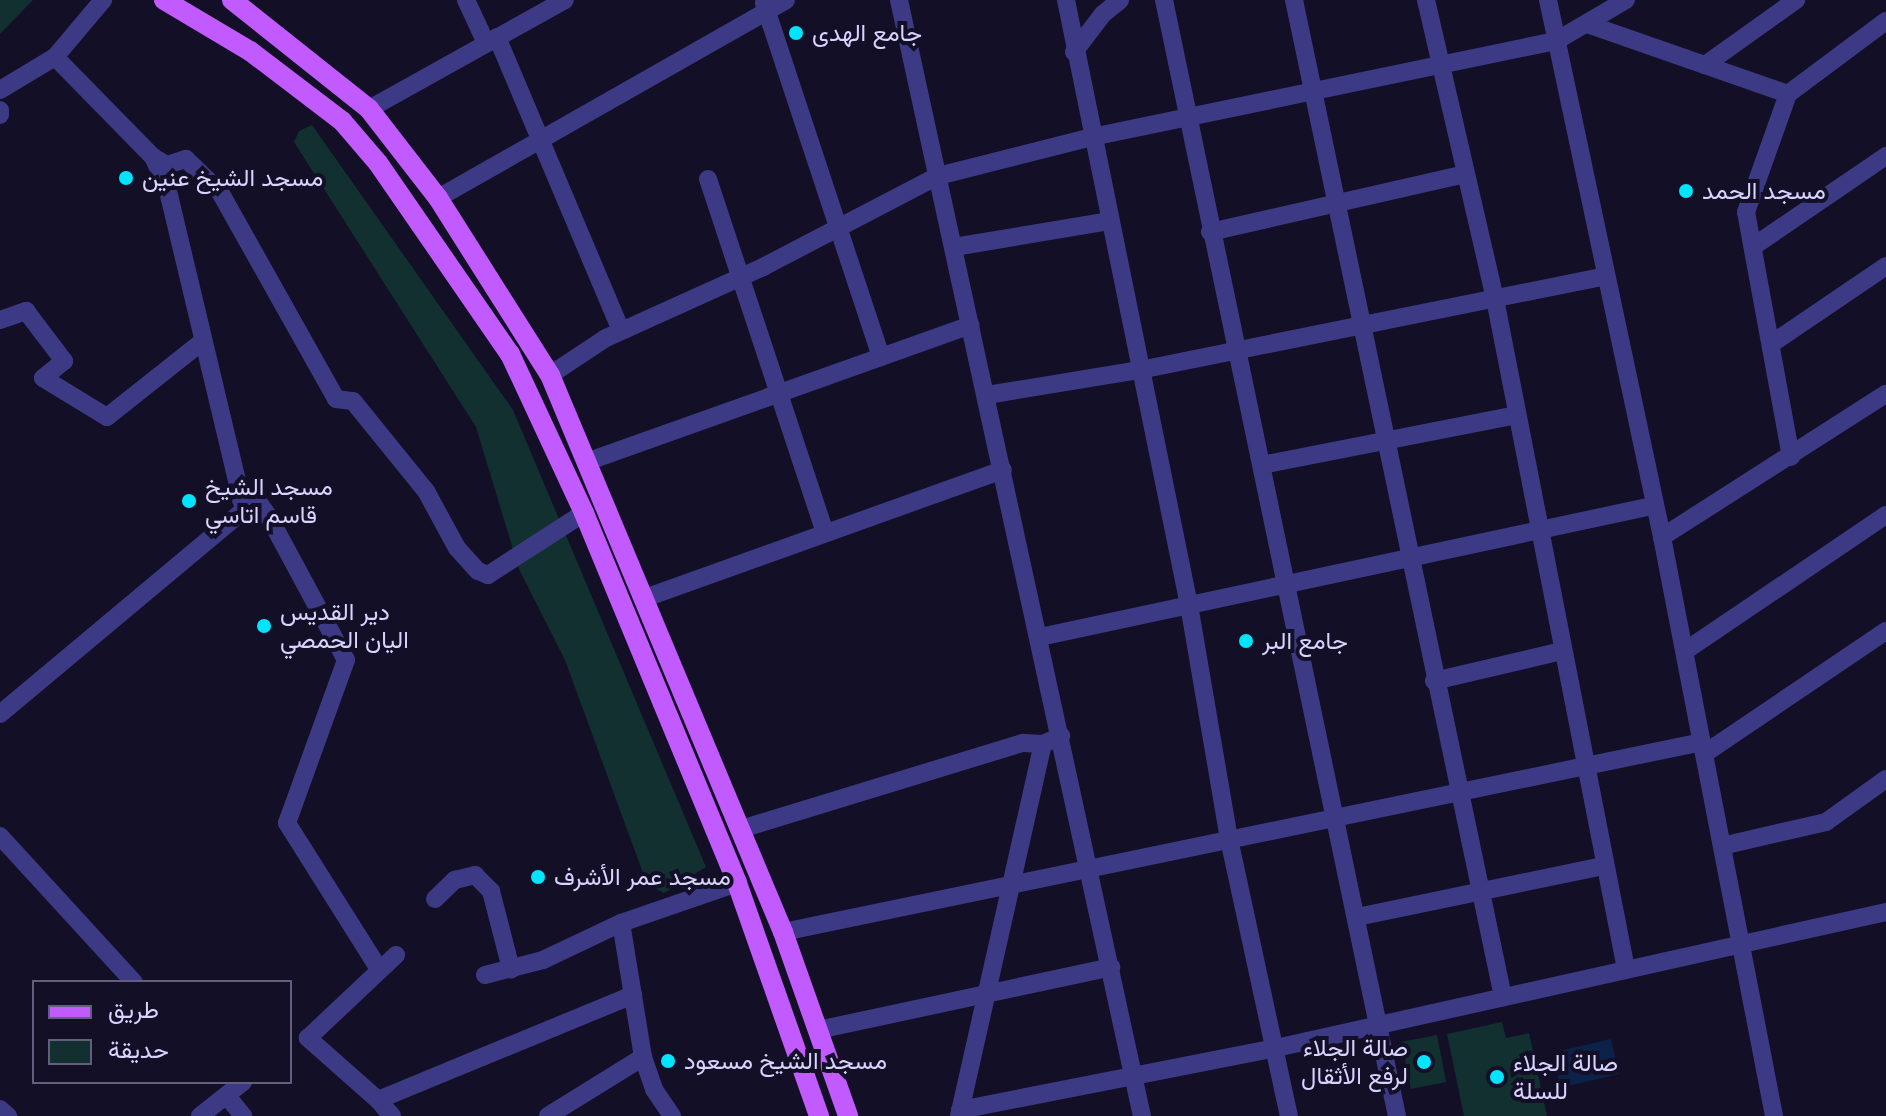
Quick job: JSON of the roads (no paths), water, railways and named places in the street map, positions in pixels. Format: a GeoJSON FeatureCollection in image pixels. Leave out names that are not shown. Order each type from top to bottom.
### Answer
{"type":"FeatureCollection","features":[{"type":"Feature","properties":{"kind":"main road"},"geometry":{"type":"LineString","coordinates":[[164,0],[284,74],[367,148],[510,354],[584,513],[737,883],[819,1116]]}},
{"type":"Feature","properties":{"kind":"main road"},"geometry":{"type":"LineString","coordinates":[[232,0],[369,109],[438,198],[550,375],[589,461],[783,932],[848,1116]]}},
{"type":"Feature","properties":{"kind":"street"},"geometry":{"type":"LineString","coordinates":[[0,90],[55,57],[103,0]]}},
{"type":"Feature","properties":{"kind":"street"},"geometry":{"type":"LineString","coordinates":[[466,0],[492,40],[539,140],[621,330]]}},
{"type":"Feature","properties":{"kind":"street"},"geometry":{"type":"LineString","coordinates":[[438,198],[765,6],[786,0]]}},
{"type":"Feature","properties":{"kind":"street"},"geometry":{"type":"LineString","coordinates":[[899,0],[1142,1116]]}},
{"type":"Feature","properties":{"kind":"street"},"geometry":{"type":"LineString","coordinates":[[1066,0],[1074,52],[1189,605],[1229,839],[1289,1116]]}},
{"type":"Feature","properties":{"kind":"street"},"geometry":{"type":"LineString","coordinates":[[1074,52],[1103,14],[1120,0]]}},
{"type":"Feature","properties":{"kind":"street"},"geometry":{"type":"LineString","coordinates":[[1164,0],[1185,118],[1262,465],[1397,1116]]}},
{"type":"Feature","properties":{"kind":"street"},"geometry":{"type":"LineString","coordinates":[[1294,0],[1363,325],[1408,559],[1503,997]]}},
{"type":"Feature","properties":{"kind":"street"},"geometry":{"type":"LineString","coordinates":[[1426,0],[1495,299],[1537,531],[1626,969]]}},
{"type":"Feature","properties":{"kind":"street"},"geometry":{"type":"LineString","coordinates":[[1548,0],[1652,506],[1662,537],[1774,1116]]}},
{"type":"Feature","properties":{"kind":"street"},"geometry":{"type":"LineString","coordinates":[[550,375],[621,330],[742,276],[938,176],[1092,137],[1556,41],[1590,25],[1626,0]]}},
{"type":"Feature","properties":{"kind":"street"},"geometry":{"type":"LineString","coordinates":[[1705,65],[1796,0]]}},
{"type":"Feature","properties":{"kind":"street"},"geometry":{"type":"LineString","coordinates":[[369,109],[559,1]]}},
{"type":"Feature","properties":{"kind":"street"},"geometry":{"type":"LineString","coordinates":[[765,6],[881,357]]}},
{"type":"Feature","properties":{"kind":"street"},"geometry":{"type":"LineString","coordinates":[[1791,457],[1746,212],[1788,94],[1886,21]]}},
{"type":"Feature","properties":{"kind":"street"},"geometry":{"type":"LineString","coordinates":[[1590,25],[1788,94]]}},
{"type":"Feature","properties":{"kind":"street"},"geometry":{"type":"LineString","coordinates":[[55,57],[153,157],[167,165],[186,159],[213,184],[248,234],[336,399],[353,401],[426,491],[457,548],[478,571],[488,575],[584,513]]}},
{"type":"Feature","properties":{"kind":"street"},"geometry":{"type":"LineString","coordinates":[[1754,246],[1886,156]]}},
{"type":"Feature","properties":{"kind":"street"},"geometry":{"type":"LineString","coordinates":[[0,713],[244,510],[167,188],[153,157]]}},
{"type":"Feature","properties":{"kind":"street"},"geometry":{"type":"LineString","coordinates":[[1210,232],[1465,174]]}},
{"type":"Feature","properties":{"kind":"street"},"geometry":{"type":"LineString","coordinates":[[708,179],[825,533]]}},
{"type":"Feature","properties":{"kind":"street"},"geometry":{"type":"LineString","coordinates":[[954,247],[1109,221]]}},
{"type":"Feature","properties":{"kind":"street"},"geometry":{"type":"LineString","coordinates":[[1771,344],[1886,266]]}},
{"type":"Feature","properties":{"kind":"street"},"geometry":{"type":"LineString","coordinates":[[987,395],[1140,370],[1605,276]]}},
{"type":"Feature","properties":{"kind":"street"},"geometry":{"type":"LineString","coordinates":[[0,320],[26,311],[64,361],[43,378],[107,417],[203,341]]}},
{"type":"Feature","properties":{"kind":"street"},"geometry":{"type":"LineString","coordinates":[[589,461],[971,325]]}},
{"type":"Feature","properties":{"kind":"street"},"geometry":{"type":"LineString","coordinates":[[1662,537],[1886,394]]}},
{"type":"Feature","properties":{"kind":"street"},"geometry":{"type":"LineString","coordinates":[[1262,465],[1516,415]]}},
{"type":"Feature","properties":{"kind":"street"},"geometry":{"type":"LineString","coordinates":[[645,598],[1003,470]]}},
{"type":"Feature","properties":{"kind":"street"},"geometry":{"type":"LineString","coordinates":[[241,500],[257,500],[269,517],[346,660],[287,823],[379,969]]}},
{"type":"Feature","properties":{"kind":"street"},"geometry":{"type":"LineString","coordinates":[[1040,637],[1652,506]]}},
{"type":"Feature","properties":{"kind":"street"},"geometry":{"type":"LineString","coordinates":[[1685,651],[1886,515]]}},
{"type":"Feature","properties":{"kind":"street"},"geometry":{"type":"LineString","coordinates":[[783,932],[1586,766],[1703,748],[1886,631]]}},
{"type":"Feature","properties":{"kind":"street"},"geometry":{"type":"LineString","coordinates":[[1434,681],[1562,651]]}},
{"type":"Feature","properties":{"kind":"street"},"geometry":{"type":"LineString","coordinates":[[741,829],[1023,743],[1043,744],[1061,736]]}},
{"type":"Feature","properties":{"kind":"street"},"geometry":{"type":"LineString","coordinates":[[1043,744],[959,1113],[999,1110],[1884,913]]}},
{"type":"Feature","properties":{"kind":"street"},"geometry":{"type":"LineString","coordinates":[[1722,846],[1826,822],[1886,779]]}},
{"type":"Feature","properties":{"kind":"street"},"geometry":{"type":"LineString","coordinates":[[0,836],[132,980]]}},
{"type":"Feature","properties":{"kind":"street"},"geometry":{"type":"LineString","coordinates":[[1357,917],[1604,866]]}},
{"type":"Feature","properties":{"kind":"street"},"geometry":{"type":"LineString","coordinates":[[435,899],[455,880],[475,875],[491,891],[511,969]]}},
{"type":"Feature","properties":{"kind":"street"},"geometry":{"type":"LineString","coordinates":[[485,975],[511,969],[621,923],[737,883]]}},
{"type":"Feature","properties":{"kind":"street"},"geometry":{"type":"LineString","coordinates":[[621,923],[643,1057],[654,1089],[672,1116]]}},
{"type":"Feature","properties":{"kind":"street"},"geometry":{"type":"LineString","coordinates":[[292,1047],[308,1038],[396,955]]}},
{"type":"Feature","properties":{"kind":"street"},"geometry":{"type":"LineString","coordinates":[[818,1030],[1111,967]]}},
{"type":"Feature","properties":{"kind":"street"},"geometry":{"type":"LineString","coordinates":[[378,1100],[633,995]]}},
{"type":"Feature","properties":{"kind":"street"},"geometry":{"type":"LineString","coordinates":[[308,1038],[392,1116]]}},
{"type":"Feature","properties":{"kind":"street"},"geometry":{"type":"LineString","coordinates":[[548,1116],[643,1057]]}},
{"type":"Feature","properties":{"kind":"street"},"geometry":{"type":"LineString","coordinates":[[200,1116],[241,1084]]}},
{"type":"Feature","properties":{"kind":"street"},"geometry":{"type":"LineString","coordinates":[[227,1096],[243,1116]]}},
{"type":"Feature","properties":{"kind":"street"},"geometry":{"type":"LineString","coordinates":[[0,1109],[8,1116]]}},
{"type":"Feature","properties":{"kind":"water"},"geometry":{"type":"Polygon","coordinates":[[[1611,1039],[1619,1074],[1561,1088],[1553,1052],[1611,1039]]]}},
{"type":"Feature","properties":{"kind":"place","name":"جامع الهدى"},"geometry":{"type":"Point","coordinates":[796,33]}},
{"type":"Feature","properties":{"kind":"place","name":"مسجد الشيخ عنين"},"geometry":{"type":"Point","coordinates":[126,178]}},
{"type":"Feature","properties":{"kind":"place","name":"مسجد الحمد"},"geometry":{"type":"Point","coordinates":[1686,191]}},
{"type":"Feature","properties":{"kind":"place","name":"مسجد الشيخ قاسم اتاسي"},"geometry":{"type":"Point","coordinates":[189,501]}},
{"type":"Feature","properties":{"kind":"place","name":"دير القديس اليان الحمصي"},"geometry":{"type":"Point","coordinates":[264,626]}},
{"type":"Feature","properties":{"kind":"place","name":"جامع البر"},"geometry":{"type":"Point","coordinates":[1246,641]}},
{"type":"Feature","properties":{"kind":"place","name":"مسجد عمر الأشرف"},"geometry":{"type":"Point","coordinates":[538,877]}},
{"type":"Feature","properties":{"kind":"place","name":"مسجد الشيخ مسعود"},"geometry":{"type":"Point","coordinates":[668,1061]}},
{"type":"Feature","properties":{"kind":"place","name":"صالة الجلاء لرفع الأثقال"},"geometry":{"type":"Point","coordinates":[1424,1062]}},
{"type":"Feature","properties":{"kind":"place","name":"صالة الجلاء للسلة"},"geometry":{"type":"Point","coordinates":[1497,1077]}}]}
